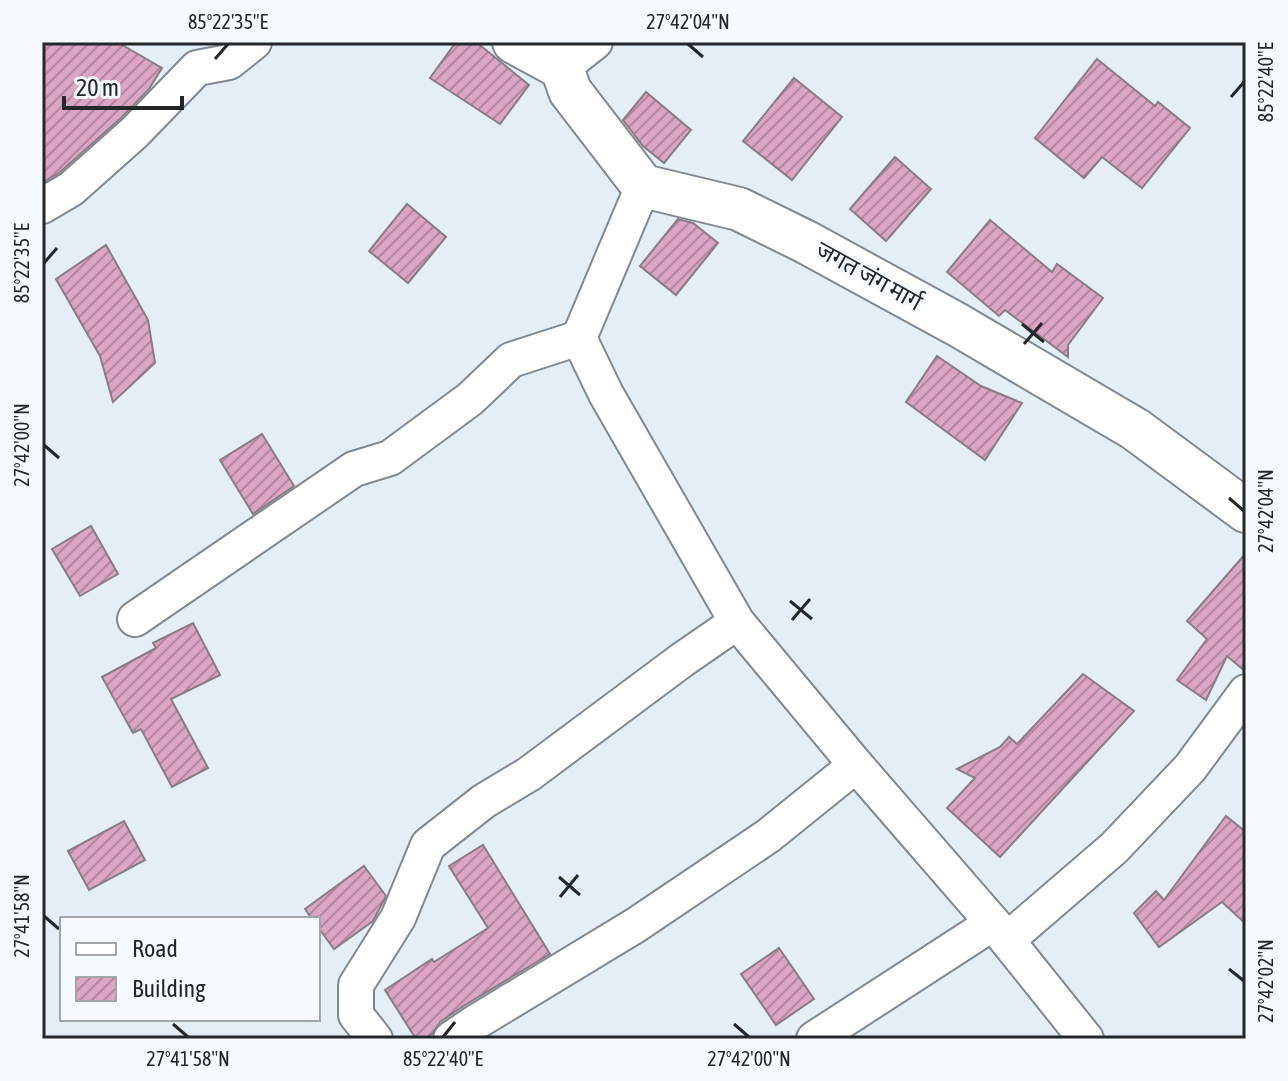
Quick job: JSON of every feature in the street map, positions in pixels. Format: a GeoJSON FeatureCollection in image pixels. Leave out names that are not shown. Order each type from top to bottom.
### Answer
{"type":"FeatureCollection","features":[{"type":"Feature","properties":{"kind":"street"},"geometry":{"type":"LineString","coordinates":[[42,206],[82,180],[135,132],[197,68],[229,62],[254,42]]}},
{"type":"Feature","properties":{"kind":"street"},"geometry":{"type":"LineString","coordinates":[[514,42],[562,68],[570,91],[643,186],[579,338],[606,394],[737,622],[1000,932],[1086,1039]]}},
{"type":"Feature","properties":{"kind":"street"},"geometry":{"type":"LineString","coordinates":[[562,68],[595,42]]}},
{"type":"Feature","properties":{"kind":"street","name":"जगत जंग मार्ग"},"geometry":{"type":"LineString","coordinates":[[643,186],[739,209],[806,242],[958,325],[1135,429],[1246,511]]}},
{"type":"Feature","properties":{"kind":"street"},"geometry":{"type":"LineString","coordinates":[[135,619],[354,469],[390,458],[470,399],[511,360],[579,338]]}},
{"type":"Feature","properties":{"kind":"street"},"geometry":{"type":"LineString","coordinates":[[375,1039],[356,1015],[356,985],[398,918],[428,845],[484,801],[529,774],[737,622]]}},
{"type":"Feature","properties":{"kind":"street"},"geometry":{"type":"LineString","coordinates":[[814,1039],[1000,932],[1114,848],[1190,768],[1246,692]]}},
{"type":"Feature","properties":{"kind":"street"},"geometry":{"type":"LineString","coordinates":[[451,1039],[636,925],[768,836],[856,765]]}},
{"type":"Feature","properties":{"kind":"building"},"geometry":{"type":"Polygon","coordinates":[[[42,42],[117,42],[162,68],[149,89],[121,118],[59,173],[42,183],[42,42]]]}},
{"type":"Feature","properties":{"kind":"building"},"geometry":{"type":"Polygon","coordinates":[[[456,42],[476,42],[529,85],[500,124],[430,78],[456,42]]]}},
{"type":"Feature","properties":{"kind":"building"},"geometry":{"type":"Polygon","coordinates":[[[1097,59],[1155,106],[1158,102],[1190,128],[1142,188],[1102,157],[1084,178],[1035,138],[1097,59]]]}},
{"type":"Feature","properties":{"kind":"building"},"geometry":{"type":"Polygon","coordinates":[[[794,78],[842,117],[792,180],[743,141],[794,78]]]}},
{"type":"Feature","properties":{"kind":"building"},"geometry":{"type":"Polygon","coordinates":[[[646,92],[691,130],[664,163],[643,146],[623,120],[646,92]]]}},
{"type":"Feature","properties":{"kind":"building"},"geometry":{"type":"Polygon","coordinates":[[[895,157],[931,189],[886,241],[850,209],[895,157]]]}},
{"type":"Feature","properties":{"kind":"building"},"geometry":{"type":"Polygon","coordinates":[[[407,204],[446,237],[408,283],[369,251],[407,204]]]}},
{"type":"Feature","properties":{"kind":"building"},"geometry":{"type":"Polygon","coordinates":[[[678,219],[693,223],[718,243],[676,295],[640,266],[678,219]]]}},
{"type":"Feature","properties":{"kind":"building"},"geometry":{"type":"Polygon","coordinates":[[[990,220],[1052,272],[1057,264],[1103,298],[1068,345],[1068,357],[1005,310],[999,316],[947,272],[990,220]]]}},
{"type":"Feature","properties":{"kind":"building"},"geometry":{"type":"Polygon","coordinates":[[[106,245],[148,320],[155,363],[113,402],[100,356],[56,279],[106,245]]]}},
{"type":"Feature","properties":{"kind":"building"},"geometry":{"type":"Polygon","coordinates":[[[937,356],[981,386],[1022,403],[985,460],[906,402],[937,356]]]}},
{"type":"Feature","properties":{"kind":"building"},"geometry":{"type":"Polygon","coordinates":[[[262,434],[294,486],[253,514],[220,460],[262,434]]]}},
{"type":"Feature","properties":{"kind":"building"},"geometry":{"type":"Polygon","coordinates":[[[91,526],[118,574],[80,596],[52,549],[91,526]]]}},
{"type":"Feature","properties":{"kind":"building"},"geometry":{"type":"Polygon","coordinates":[[[1246,553],[1246,672],[1227,656],[1206,700],[1177,680],[1207,639],[1187,621],[1246,553]]]}},
{"type":"Feature","properties":{"kind":"building"},"geometry":{"type":"Polygon","coordinates":[[[193,623],[220,675],[171,699],[208,768],[172,787],[141,729],[133,733],[102,677],[156,648],[153,643],[193,623]]]}},
{"type":"Feature","properties":{"kind":"building"},"geometry":{"type":"Polygon","coordinates":[[[1083,674],[1134,711],[1000,857],[947,808],[975,778],[957,769],[1000,747],[1009,737],[1017,744],[1083,674]]]}},
{"type":"Feature","properties":{"kind":"building"},"geometry":{"type":"Polygon","coordinates":[[[1226,816],[1246,832],[1246,924],[1222,902],[1159,947],[1134,913],[1156,891],[1164,900],[1226,816]]]}},
{"type":"Feature","properties":{"kind":"building"},"geometry":{"type":"Polygon","coordinates":[[[124,821],[145,860],[89,890],[68,851],[124,821]]]}},
{"type":"Feature","properties":{"kind":"building"},"geometry":{"type":"Polygon","coordinates":[[[483,845],[550,954],[465,1005],[440,1022],[432,1034],[416,1039],[385,990],[488,928],[449,866],[483,845]]]}},
{"type":"Feature","properties":{"kind":"building"},"geometry":{"type":"Polygon","coordinates":[[[364,866],[386,896],[373,921],[334,949],[320,930],[320,917],[311,917],[305,909],[364,866]]]}},
{"type":"Feature","properties":{"kind":"building"},"geometry":{"type":"Polygon","coordinates":[[[779,948],[814,999],[776,1025],[741,974],[779,948]]]}}]}
